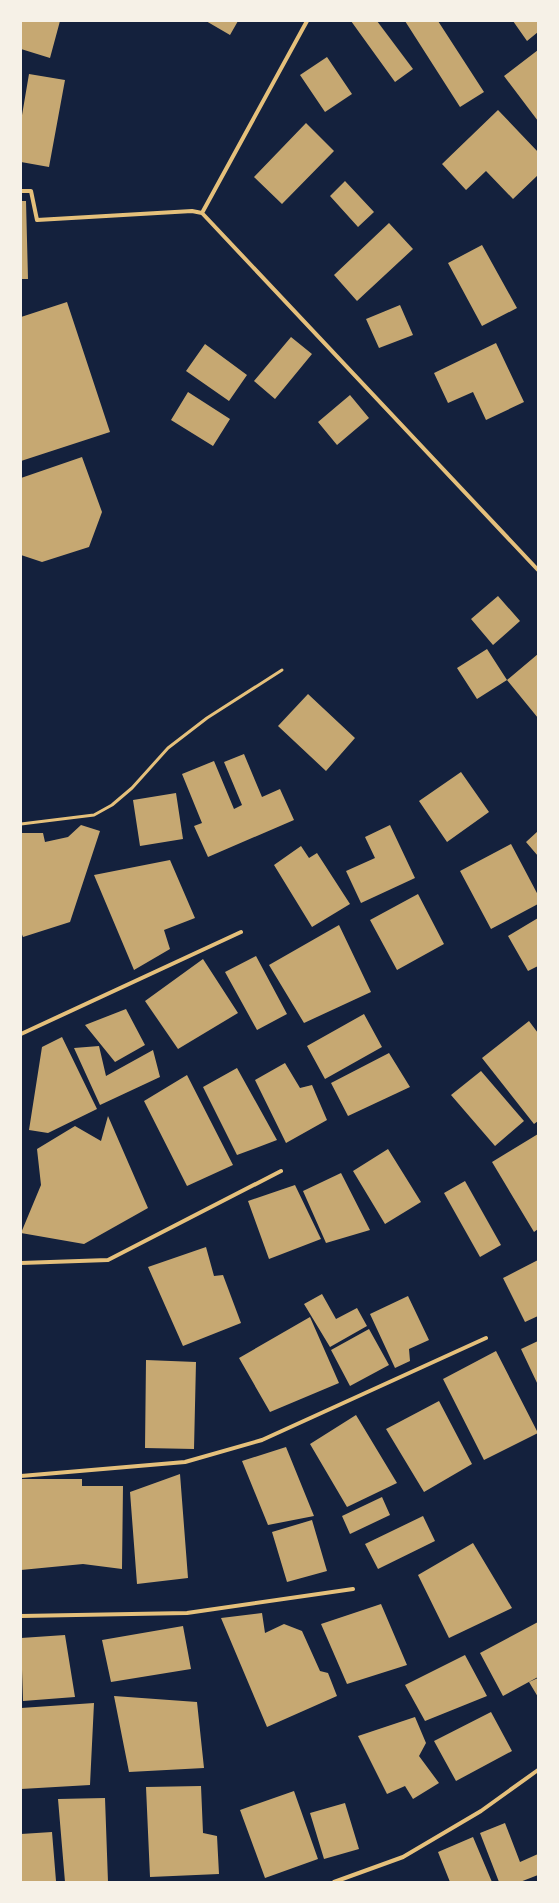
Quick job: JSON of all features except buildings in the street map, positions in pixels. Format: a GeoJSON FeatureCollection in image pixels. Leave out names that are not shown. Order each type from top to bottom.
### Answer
{"type":"FeatureCollection","features":[{"type":"Feature","properties":{"kind":"street"},"geometry":{"type":"LineString","coordinates":[[202,214],[308,21]]}},
{"type":"Feature","properties":{"kind":"street"},"geometry":{"type":"LineString","coordinates":[[21,191],[31,191],[37,220],[192,211],[202,214],[538,570]]}},
{"type":"Feature","properties":{"kind":"street"},"geometry":{"type":"LineString","coordinates":[[21,1034],[241,932]]}},
{"type":"Feature","properties":{"kind":"street"},"geometry":{"type":"LineString","coordinates":[[21,1263],[108,1260],[281,1171]]}},
{"type":"Feature","properties":{"kind":"street"},"geometry":{"type":"LineString","coordinates":[[21,1476],[185,1462],[262,1440],[486,1338]]}},
{"type":"Feature","properties":{"kind":"street"},"geometry":{"type":"LineString","coordinates":[[21,1616],[187,1613],[353,1588]]}},
{"type":"Feature","properties":{"kind":"street"},"geometry":{"type":"LineString","coordinates":[[334,1882],[404,1857],[481,1811],[538,1770]]}},
{"type":"Feature","properties":{"kind":"lane"},"geometry":{"type":"LineString","coordinates":[[21,824],[94,815],[112,805],[132,788],[168,748],[207,718],[282,670]]}}]}
